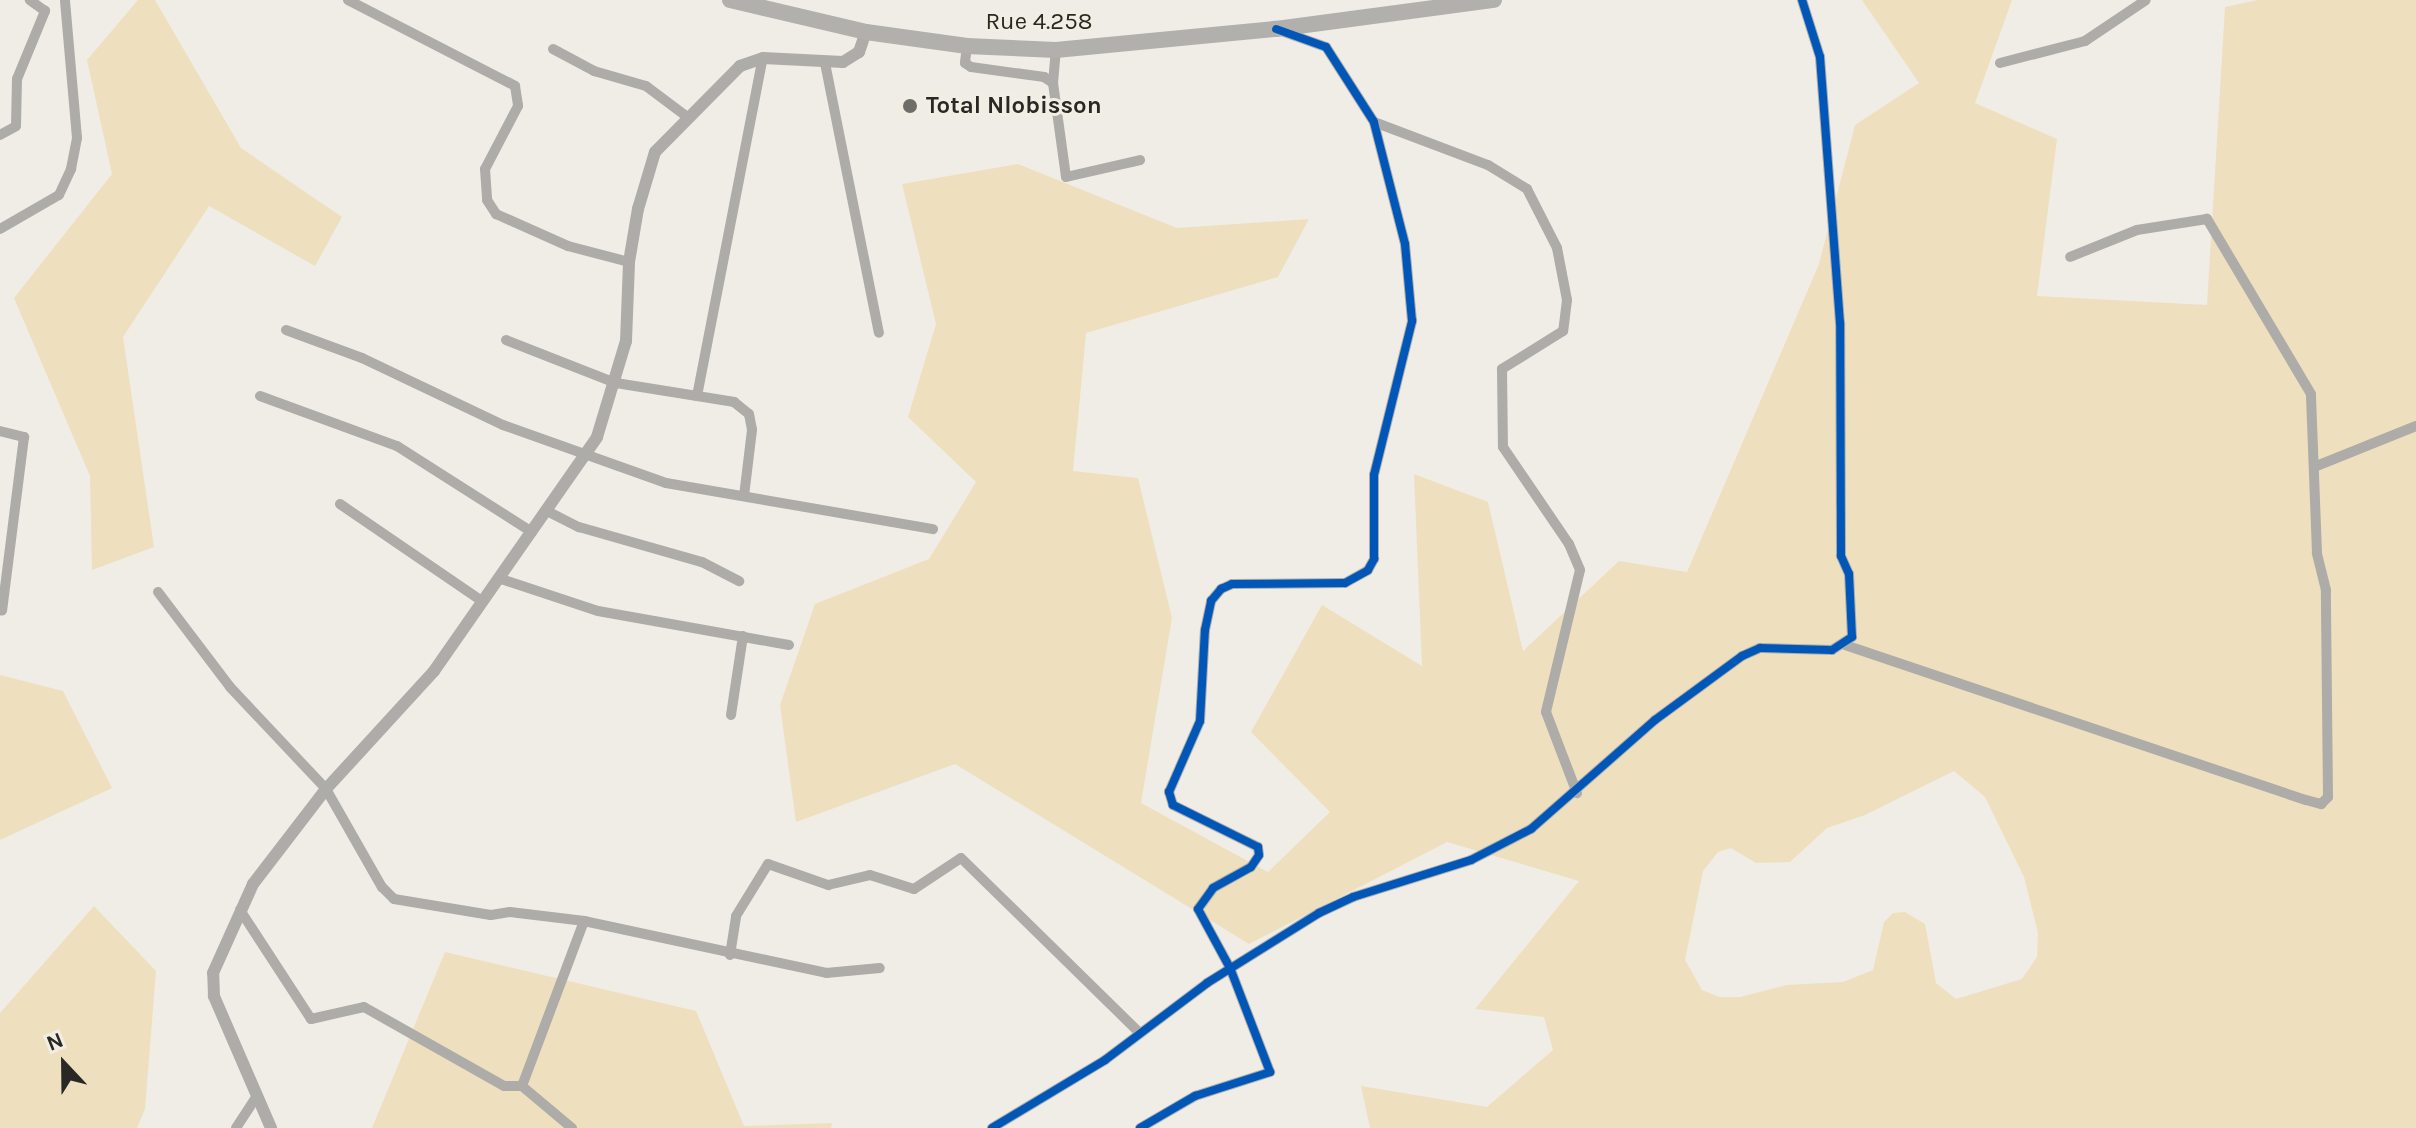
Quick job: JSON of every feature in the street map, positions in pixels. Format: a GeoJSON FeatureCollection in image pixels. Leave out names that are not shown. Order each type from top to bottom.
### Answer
{"type":"FeatureCollection","features":[{"type":"Feature","properties":{"kind":"highway","name":"Rue 4.258"},"geometry":{"type":"LineString","coordinates":[[731,0],[866,32],[967,46],[1056,50],[1276,29],[1494,0]]}},
{"type":"Feature","properties":{"kind":"street"},"geometry":{"type":"LineString","coordinates":[[0,135],[16,126],[17,79],[45,11],[30,0]]}},
{"type":"Feature","properties":{"kind":"street"},"geometry":{"type":"LineString","coordinates":[[0,229],[59,195],[71,169],[77,138],[65,0]]}},
{"type":"Feature","properties":{"kind":"street"},"geometry":{"type":"LineString","coordinates":[[348,0],[515,86],[518,106],[485,169],[487,200],[496,214],[568,246],[629,262]]}},
{"type":"Feature","properties":{"kind":"street"},"geometry":{"type":"LineString","coordinates":[[992,1128],[1140,1033],[1230,968],[1353,897],[1445,870],[1506,843],[1577,793],[1655,720],[1742,656],[1760,648],[1832,650],[1845,645],[1852,637],[1849,574],[1841,556],[1837,478],[1840,323],[1820,57],[1802,0]]}},
{"type":"Feature","properties":{"kind":"street"},"geometry":{"type":"LineString","coordinates":[[2000,63],[2085,41],[2146,0]]}},
{"type":"Feature","properties":{"kind":"street"},"geometry":{"type":"LineString","coordinates":[[1140,1128],[1195,1096],[1270,1072],[1230,968],[1198,909],[1213,888],[1251,867],[1259,855],[1258,847],[1173,805],[1169,792],[1200,721],[1205,630],[1211,601],[1221,589],[1232,584],[1345,583],[1368,570],[1374,559],[1374,475],[1412,321],[1405,244],[1374,122],[1326,47],[1276,29]]}},
{"type":"Feature","properties":{"kind":"street"},"geometry":{"type":"LineString","coordinates":[[271,1128],[255,1099],[214,996],[213,973],[240,910],[277,847],[434,671],[585,456],[616,383],[628,323],[629,262],[649,165],[686,116],[729,73],[763,58],[825,63],[853,58],[864,46],[866,32]]}},
{"type":"Feature","properties":{"kind":"street"},"geometry":{"type":"LineString","coordinates":[[967,46],[965,63],[971,67],[1044,77],[1053,83]]}},
{"type":"Feature","properties":{"kind":"street"},"geometry":{"type":"LineString","coordinates":[[553,49],[594,71],[646,86],[686,116]]}},
{"type":"Feature","properties":{"kind":"street"},"geometry":{"type":"LineString","coordinates":[[1056,50],[1053,83],[1066,177],[1140,160]]}},
{"type":"Feature","properties":{"kind":"street"},"geometry":{"type":"LineString","coordinates":[[697,396],[763,58]]}},
{"type":"Feature","properties":{"kind":"street"},"geometry":{"type":"LineString","coordinates":[[825,63],[879,333]]}},
{"type":"Feature","properties":{"kind":"street"},"geometry":{"type":"LineString","coordinates":[[1374,122],[1488,165],[1527,189],[1557,248],[1567,300],[1563,331],[1502,369],[1503,447],[1569,544],[1580,570],[1546,712],[1577,793]]}},
{"type":"Feature","properties":{"kind":"street"},"geometry":{"type":"LineString","coordinates":[[1845,645],[2321,804],[2328,797],[2326,590],[2317,553],[2311,394],[2207,219],[2137,230],[2070,257]]}},
{"type":"Feature","properties":{"kind":"street"},"geometry":{"type":"LineString","coordinates":[[286,330],[362,358],[503,425],[666,483],[933,529]]}},
{"type":"Feature","properties":{"kind":"street"},"geometry":{"type":"LineString","coordinates":[[506,340],[616,383],[734,402],[749,414],[744,496]]}},
{"type":"Feature","properties":{"kind":"street"},"geometry":{"type":"LineString","coordinates":[[260,396],[397,446],[532,532]]}},
{"type":"Feature","properties":{"kind":"street"},"geometry":{"type":"LineString","coordinates":[[2314,467],[2416,426]]}},
{"type":"Feature","properties":{"kind":"street"},"geometry":{"type":"LineString","coordinates":[[0,431],[24,437],[2,611]]}},
{"type":"Feature","properties":{"kind":"street"},"geometry":{"type":"LineString","coordinates":[[340,504],[483,602]]}},
{"type":"Feature","properties":{"kind":"street"},"geometry":{"type":"LineString","coordinates":[[547,511],[579,527],[702,562],[739,581]]}},
{"type":"Feature","properties":{"kind":"street"},"geometry":{"type":"LineString","coordinates":[[501,579],[598,611],[789,645]]}},
{"type":"Feature","properties":{"kind":"street"},"geometry":{"type":"LineString","coordinates":[[158,592],[230,687],[326,789],[382,887],[394,899],[491,915],[510,912],[584,921],[730,955],[826,973],[880,968]]}},
{"type":"Feature","properties":{"kind":"street"},"geometry":{"type":"LineString","coordinates":[[731,715],[743,636]]}},
{"type":"Feature","properties":{"kind":"street"},"geometry":{"type":"LineString","coordinates":[[730,955],[736,916],[768,864],[828,885],[870,875],[914,889],[961,858],[1140,1033]]}},
{"type":"Feature","properties":{"kind":"street"},"geometry":{"type":"LineString","coordinates":[[240,910],[311,1019],[364,1007],[504,1086],[522,1086],[572,1128]]}},
{"type":"Feature","properties":{"kind":"street"},"geometry":{"type":"LineString","coordinates":[[522,1086],[584,921]]}},
{"type":"Feature","properties":{"kind":"street"},"geometry":{"type":"LineString","coordinates":[[236,1128],[255,1099]]}},
{"type":"Feature","properties":{"kind":"shaded area"},"geometry":{"type":"Polygon","coordinates":[[[138,0],[155,0],[241,148],[342,217],[315,266],[209,206],[123,337],[154,547],[92,570],[90,476],[14,298],[112,174],[87,60],[138,0]]]}},
{"type":"Feature","properties":{"kind":"shaded area"},"geometry":{"type":"Polygon","coordinates":[[[1862,0],[2012,0],[1975,103],[2057,139],[2037,296],[2207,305],[2225,7],[2258,0],[2416,0],[2416,1128],[1370,1128],[1361,1086],[1487,1107],[1553,1050],[1544,1017],[1475,1009],[1579,881],[1447,842],[1249,944],[955,764],[796,822],[780,705],[815,604],[929,559],[976,482],[908,417],[936,324],[902,184],[1018,164],[1177,228],[1309,219],[1278,277],[1086,333],[1073,471],[1138,478],[1172,618],[1141,803],[1268,872],[1330,812],[1251,732],[1322,605],[1422,666],[1414,474],[1488,502],[1523,651],[1619,561],[1687,572],[1819,264],[1855,125],[1919,83],[1862,0]],[[1954,771],[1865,815],[1827,828],[1790,862],[1756,863],[1731,848],[1718,852],[1703,871],[1685,960],[1702,990],[1719,997],[1740,997],[1787,985],[1843,982],[1873,970],[1884,922],[1893,913],[1905,912],[1925,924],[1936,983],[1956,999],[2022,979],[2037,957],[2038,933],[2024,877],[1985,797],[1954,771]]]}},
{"type":"Feature","properties":{"kind":"shaded area"},"geometry":{"type":"Polygon","coordinates":[[[0,675],[63,691],[112,788],[0,840],[0,675]]]}},
{"type":"Feature","properties":{"kind":"shaded area"},"geometry":{"type":"Polygon","coordinates":[[[94,906],[156,971],[145,1109],[137,1128],[0,1128],[0,1013],[94,906]]]}},
{"type":"Feature","properties":{"kind":"shaded area"},"geometry":{"type":"Polygon","coordinates":[[[445,952],[696,1011],[744,1126],[832,1123],[831,1128],[372,1128],[445,952]]]}},
{"type":"Feature","properties":{"kind":"cycle path"},"geometry":{"type":"LineString","coordinates":[[992,1128],[1105,1060],[1207,983],[1319,913],[1353,897],[1471,860],[1531,829],[1655,720],[1742,656],[1760,648],[1832,650],[1852,637],[1849,574],[1841,556],[1840,323],[1820,57],[1802,0]]}},
{"type":"Feature","properties":{"kind":"cycle path"},"geometry":{"type":"LineString","coordinates":[[1140,1128],[1195,1096],[1270,1072],[1230,968],[1198,909],[1213,888],[1251,867],[1259,855],[1258,847],[1173,805],[1169,792],[1200,721],[1205,630],[1211,601],[1221,589],[1232,584],[1345,583],[1368,570],[1374,559],[1374,475],[1412,321],[1405,244],[1374,122],[1326,47],[1276,29]]}},
{"type":"Feature","properties":{"kind":"place","name":"Total Nlobisson"},"geometry":{"type":"Point","coordinates":[910,106]}}]}
